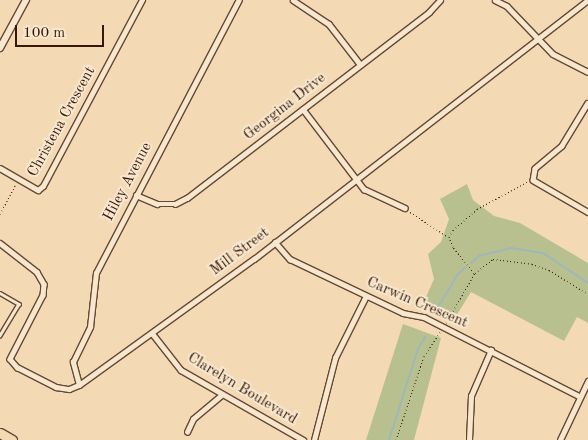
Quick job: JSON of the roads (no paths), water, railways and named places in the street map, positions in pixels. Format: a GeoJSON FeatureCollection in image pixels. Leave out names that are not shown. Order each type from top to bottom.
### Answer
{"type":"FeatureCollection","features":[{"type":"Feature","properties":{"kind":"highway"},"geometry":{"type":"LineString","coordinates":[[0,433],[12,440]]}},
{"type":"Feature","properties":{"kind":"main road"},"geometry":{"type":"LineString","coordinates":[[0,48],[26,0]]}},
{"type":"Feature","properties":{"kind":"street","name":"Christena Crescent"},"geometry":{"type":"LineString","coordinates":[[0,168],[38,190],[43,186],[142,0]]}},
{"type":"Feature","properties":{"kind":"street","name":"Hiley Avenue"},"geometry":{"type":"LineString","coordinates":[[79,385],[73,362],[90,327],[96,273],[239,0]]}},
{"type":"Feature","properties":{"kind":"street"},"geometry":{"type":"LineString","coordinates":[[292,0],[329,24],[360,64]]}},
{"type":"Feature","properties":{"kind":"street","name":"Georgina Drive"},"geometry":{"type":"LineString","coordinates":[[136,195],[157,204],[174,204],[187,198],[429,12],[440,0]]}},
{"type":"Feature","properties":{"kind":"street"},"geometry":{"type":"LineString","coordinates":[[495,0],[507,6],[554,54],[588,72]]}},
{"type":"Feature","properties":{"kind":"street","name":"Mill Street"},"geometry":{"type":"LineString","coordinates":[[79,385],[275,242],[588,0]]}},
{"type":"Feature","properties":{"kind":"street"},"geometry":{"type":"LineString","coordinates":[[588,104],[562,146],[535,169],[533,180],[588,212]]}},
{"type":"Feature","properties":{"kind":"street"},"geometry":{"type":"LineString","coordinates":[[303,109],[356,180],[375,196],[404,208]]}},
{"type":"Feature","properties":{"kind":"street","name":"Carwin Crescent"},"geometry":{"type":"LineString","coordinates":[[275,242],[290,259],[366,296],[444,326],[579,396]]}},
{"type":"Feature","properties":{"kind":"street"},"geometry":{"type":"LineString","coordinates":[[0,243],[37,272],[44,284],[43,295],[10,359],[17,367],[56,387],[69,389],[79,385]]}},
{"type":"Feature","properties":{"kind":"street"},"geometry":{"type":"LineString","coordinates":[[314,440],[335,358],[366,296]]}},
{"type":"Feature","properties":{"kind":"street","name":"Clarelyn Boulevard"},"geometry":{"type":"LineString","coordinates":[[152,333],[181,370],[303,440]]}},
{"type":"Feature","properties":{"kind":"street"},"geometry":{"type":"LineString","coordinates":[[469,440],[471,396],[491,350]]}},
{"type":"Feature","properties":{"kind":"street"},"geometry":{"type":"LineString","coordinates":[[560,440],[579,396],[588,382]]}},
{"type":"Feature","properties":{"kind":"street"},"geometry":{"type":"LineString","coordinates":[[187,432],[193,418],[222,394]]}},
{"type":"Feature","properties":{"kind":"lane"},"geometry":{"type":"LineString","coordinates":[[0,293],[19,304],[0,336]]}},
{"type":"Feature","properties":{"kind":"waterway"},"geometry":{"type":"LineString","coordinates":[[471,263],[479,256],[511,248],[543,253],[588,283]]}},
{"type":"Feature","properties":{"kind":"waterway"},"geometry":{"type":"LineString","coordinates":[[438,307],[457,275],[466,267]]}},
{"type":"Feature","properties":{"kind":"waterway"},"geometry":{"type":"LineString","coordinates":[[389,440],[418,349],[425,337]]}}]}
